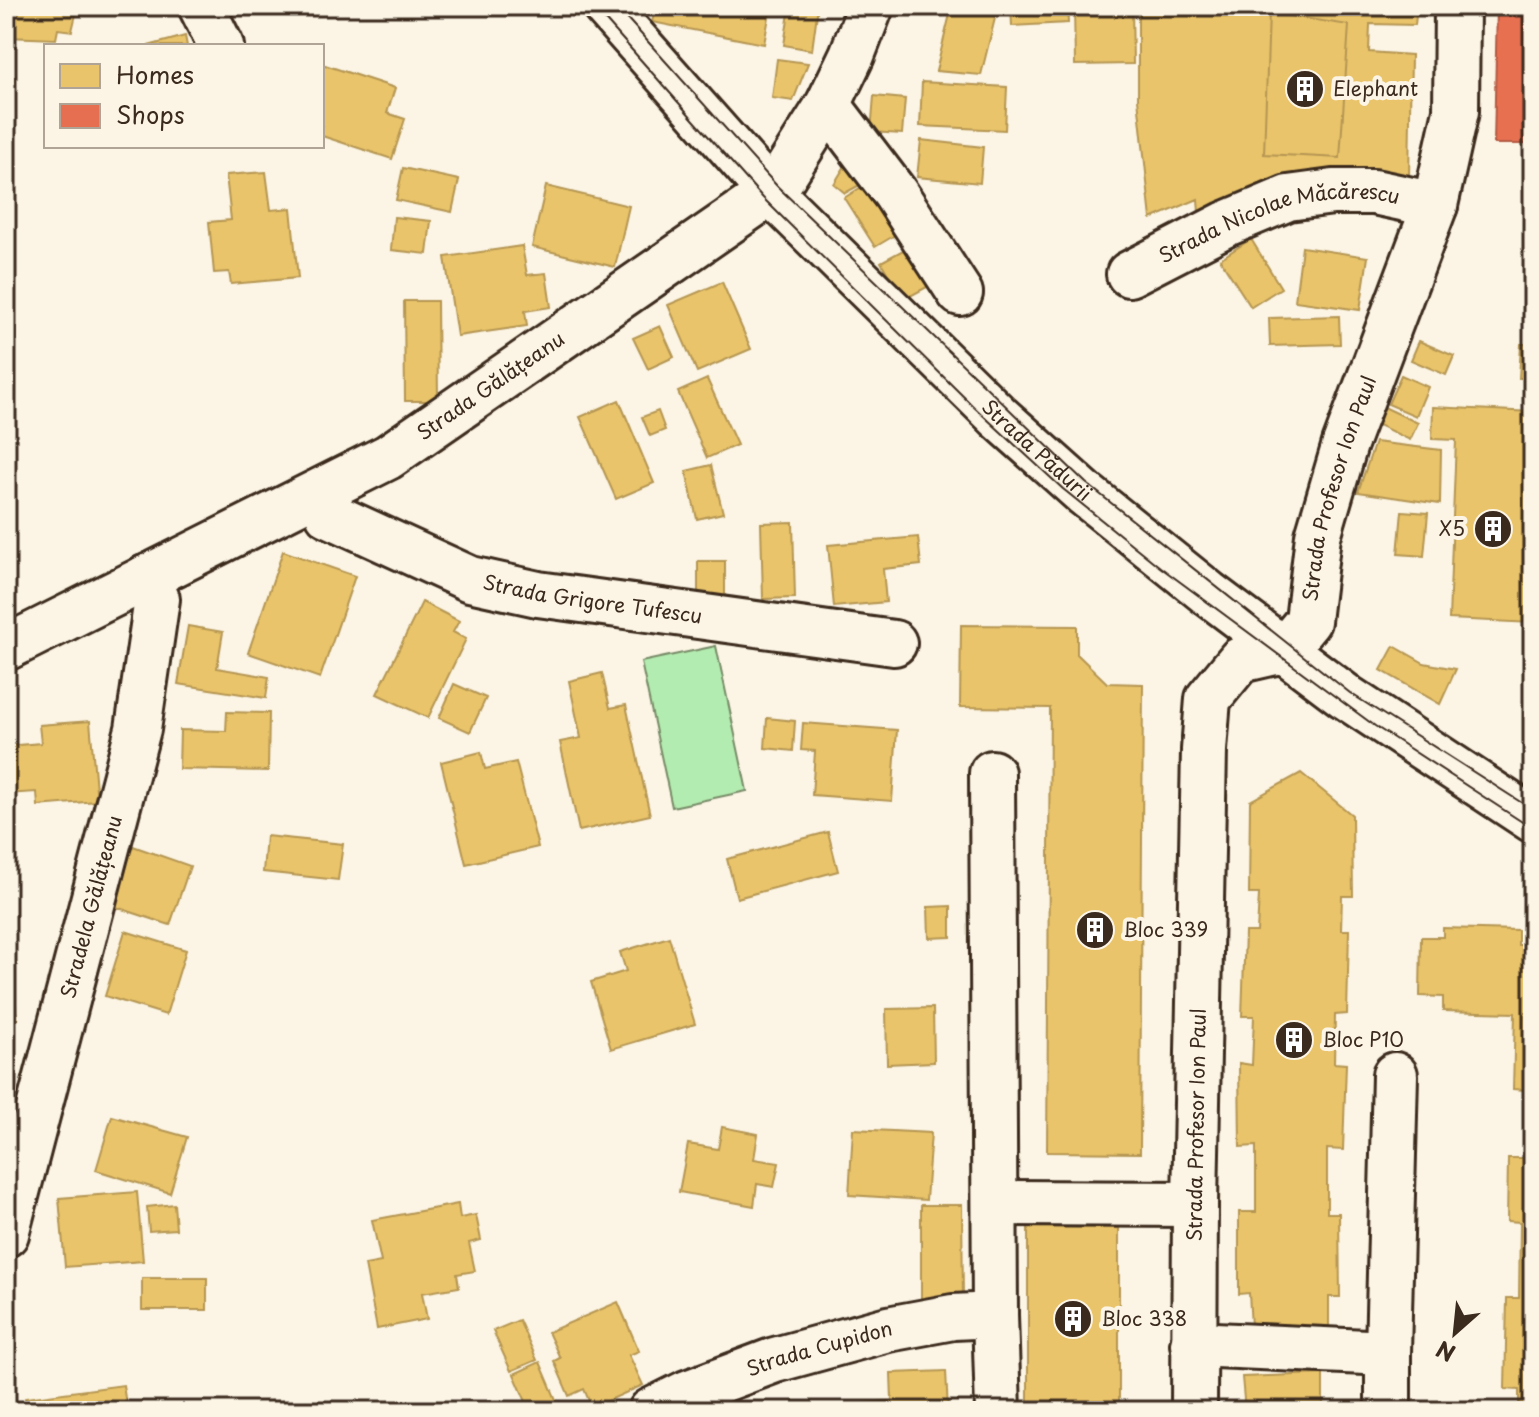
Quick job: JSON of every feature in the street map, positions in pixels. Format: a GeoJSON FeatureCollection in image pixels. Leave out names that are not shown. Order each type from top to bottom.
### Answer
{"type":"FeatureCollection","features":[{"type":"Feature","properties":{"kind":"street"},"geometry":{"type":"LineString","coordinates":[[201,6],[220,44]]}},
{"type":"Feature","properties":{"kind":"street","name":"Strada Pădurii"},"geometry":{"type":"LineString","coordinates":[[605,6],[770,192],[999,417],[1063,475],[1208,593],[1345,696],[1533,820]]}},
{"type":"Feature","properties":{"kind":"street","name":"Strada Gălățeanu"},"geometry":{"type":"LineString","coordinates":[[6,648],[388,457],[770,192],[777,186],[828,105],[871,6]]}},
{"type":"Feature","properties":{"kind":"street","name":"Strada Profesor Ion Paul"},"geometry":{"type":"LineString","coordinates":[[1194,1411],[1195,1204],[1204,750],[1208,699],[1240,660],[1284,650],[1308,621],[1318,536],[1345,444],[1435,205],[1456,111],[1457,6]]}},
{"type":"Feature","properties":{"kind":"street"},"geometry":{"type":"LineString","coordinates":[[828,105],[895,193],[960,293]]}},
{"type":"Feature","properties":{"kind":"street","name":"Strada Nicolae Măcărescu"},"geometry":{"type":"LineString","coordinates":[[1129,274],[1226,224],[1288,198],[1333,192],[1374,192],[1435,205]]}},
{"type":"Feature","properties":{"kind":"street","name":"Strada Grigore Tufescu"},"geometry":{"type":"LineString","coordinates":[[320,492],[328,514],[470,579],[538,594],[894,643]]}},
{"type":"Feature","properties":{"kind":"street","name":"Stradela Gălățeanu"},"geometry":{"type":"LineString","coordinates":[[6,1234],[138,729],[157,599],[145,578]]}},
{"type":"Feature","properties":{"kind":"street"},"geometry":{"type":"LineString","coordinates":[[992,773],[998,1411]]}},
{"type":"Feature","properties":{"kind":"street"},"geometry":{"type":"LineString","coordinates":[[1388,1411],[1395,1075]]}},
{"type":"Feature","properties":{"kind":"street"},"geometry":{"type":"LineString","coordinates":[[996,1203],[1195,1204]]}},
{"type":"Feature","properties":{"kind":"street","name":"Strada Cupidon"},"geometry":{"type":"LineString","coordinates":[[651,1411],[731,1376],[817,1348],[888,1329],[953,1317],[995,1315]]}},
{"type":"Feature","properties":{"kind":"street"},"geometry":{"type":"LineString","coordinates":[[1193,1344],[1388,1353]]}},
{"type":"Feature","properties":{"kind":"green space"},"geometry":{"type":"Polygon","coordinates":[[[716,646],[747,791],[672,807],[641,662],[716,646]]]}},
{"type":"Feature","properties":{"kind":"building: Homes"},"geometry":{"type":"Polygon","coordinates":[[[6,6],[78,6],[72,31],[58,29],[56,39],[6,37],[6,6]]]}},
{"type":"Feature","properties":{"kind":"building: Homes"},"geometry":{"type":"Polygon","coordinates":[[[656,6],[771,6],[764,44],[652,22],[656,6]]]}},
{"type":"Feature","properties":{"kind":"building: Homes"},"geometry":{"type":"Polygon","coordinates":[[[790,6],[818,6],[812,50],[784,45],[790,6]]]}},
{"type":"Feature","properties":{"kind":"building: Homes"},"geometry":{"type":"Polygon","coordinates":[[[952,6],[998,6],[981,75],[936,71],[952,6]]]}},
{"type":"Feature","properties":{"kind":"building: Homes"},"geometry":{"type":"Polygon","coordinates":[[[1011,6],[1067,6],[1068,23],[1012,26],[1011,6]]]}},
{"type":"Feature","properties":{"kind":"building: Homes"},"geometry":{"type":"Polygon","coordinates":[[[1074,6],[1132,6],[1133,64],[1075,65],[1074,6]]]}},
{"type":"Feature","properties":{"kind":"building: Homes"},"geometry":{"type":"Polygon","coordinates":[[[1138,6],[1417,6],[1415,25],[1370,24],[1369,52],[1411,55],[1409,180],[1280,180],[1199,213],[1198,199],[1151,219],[1138,99],[1138,6]]]}},
{"type":"Feature","properties":{"kind":"building: Homes","name":"Elephant"},"geometry":{"type":"Polygon","coordinates":[[[1269,13],[1349,25],[1340,158],[1264,154],[1269,13]]]}},
{"type":"Feature","properties":{"kind":"building: Homes"},"geometry":{"type":"Polygon","coordinates":[[[185,36],[187,44],[155,44],[185,36]]]}},
{"type":"Feature","properties":{"kind":"building: Homes"},"geometry":{"type":"Polygon","coordinates":[[[777,59],[808,63],[793,101],[772,98],[777,59]]]}},
{"type":"Feature","properties":{"kind":"building: Homes"},"geometry":{"type":"Polygon","coordinates":[[[324,65],[395,88],[387,113],[405,119],[392,159],[324,137],[324,65]]]}},
{"type":"Feature","properties":{"kind":"building: Homes"},"geometry":{"type":"Polygon","coordinates":[[[922,82],[1007,87],[1005,130],[920,126],[922,82]]]}},
{"type":"Feature","properties":{"kind":"building: Homes"},"geometry":{"type":"Polygon","coordinates":[[[874,96],[905,99],[902,134],[871,132],[874,96]]]}},
{"type":"Feature","properties":{"kind":"building: Homes"},"geometry":{"type":"Polygon","coordinates":[[[921,140],[983,147],[980,183],[917,177],[921,140]]]}},
{"type":"Feature","properties":{"kind":"building: Homes"},"geometry":{"type":"Polygon","coordinates":[[[854,151],[880,174],[845,193],[834,184],[854,151]]]}},
{"type":"Feature","properties":{"kind":"building: Homes"},"geometry":{"type":"Polygon","coordinates":[[[403,168],[459,180],[452,212],[396,200],[403,168]]]}},
{"type":"Feature","properties":{"kind":"building: Homes"},"geometry":{"type":"Polygon","coordinates":[[[266,172],[271,210],[291,208],[298,278],[231,284],[229,272],[214,273],[209,222],[231,220],[226,175],[266,172]]]}},
{"type":"Feature","properties":{"kind":"building: Homes"},"geometry":{"type":"Polygon","coordinates":[[[876,178],[907,228],[875,247],[844,198],[876,178]]]}},
{"type":"Feature","properties":{"kind":"building: Homes"},"geometry":{"type":"Polygon","coordinates":[[[546,186],[629,206],[615,267],[532,247],[546,186]]]}},
{"type":"Feature","properties":{"kind":"building: Homes"},"geometry":{"type":"Polygon","coordinates":[[[394,217],[431,221],[427,254],[391,250],[394,217]]]}},
{"type":"Feature","properties":{"kind":"building: Homes"},"geometry":{"type":"Polygon","coordinates":[[[1251,239],[1281,288],[1251,307],[1220,259],[1251,239]]]}},
{"type":"Feature","properties":{"kind":"building: Homes"},"geometry":{"type":"Polygon","coordinates":[[[916,243],[938,281],[903,300],[881,262],[916,243]]]}},
{"type":"Feature","properties":{"kind":"building: Homes"},"geometry":{"type":"Polygon","coordinates":[[[522,246],[527,275],[546,273],[551,307],[525,311],[527,326],[457,336],[445,257],[522,246]]]}},
{"type":"Feature","properties":{"kind":"building: Homes"},"geometry":{"type":"Polygon","coordinates":[[[1302,247],[1368,257],[1360,310],[1295,301],[1302,247]]]}},
{"type":"Feature","properties":{"kind":"building: Homes"},"geometry":{"type":"Polygon","coordinates":[[[722,282],[751,349],[697,372],[668,305],[722,282]]]}},
{"type":"Feature","properties":{"kind":"building: Homes"},"geometry":{"type":"Polygon","coordinates":[[[404,301],[437,301],[438,401],[405,401],[404,301]]]}},
{"type":"Feature","properties":{"kind":"building: Homes"},"geometry":{"type":"Polygon","coordinates":[[[1339,316],[1340,344],[1270,346],[1269,318],[1339,316]]]}},
{"type":"Feature","properties":{"kind":"building: Homes"},"geometry":{"type":"Polygon","coordinates":[[[660,326],[674,357],[648,369],[633,338],[660,326]]]}},
{"type":"Feature","properties":{"kind":"building: Homes"},"geometry":{"type":"Polygon","coordinates":[[[1419,341],[1454,356],[1446,375],[1411,360],[1419,341]]]}},
{"type":"Feature","properties":{"kind":"building: Homes"},"geometry":{"type":"Polygon","coordinates":[[[1521,344],[1533,344],[1533,378],[1519,378],[1521,344]]]}},
{"type":"Feature","properties":{"kind":"building: Homes"},"geometry":{"type":"Polygon","coordinates":[[[1401,375],[1428,387],[1416,416],[1388,404],[1401,375]]]}},
{"type":"Feature","properties":{"kind":"building: Homes"},"geometry":{"type":"Polygon","coordinates":[[[707,379],[737,445],[707,458],[678,392],[707,379]]]}},
{"type":"Feature","properties":{"kind":"building: Homes"},"geometry":{"type":"Polygon","coordinates":[[[619,400],[654,483],[616,499],[580,417],[619,400]]]}},
{"type":"Feature","properties":{"kind":"building: Homes"},"geometry":{"type":"Polygon","coordinates":[[[1384,407],[1418,423],[1410,440],[1376,424],[1384,407]]]}},
{"type":"Feature","properties":{"kind":"building: Homes","name":"X5"},"geometry":{"type":"Polygon","coordinates":[[[1433,407],[1533,412],[1533,623],[1449,619],[1456,440],[1432,439],[1433,407]]]}},
{"type":"Feature","properties":{"kind":"building: Homes"},"geometry":{"type":"Polygon","coordinates":[[[658,411],[665,430],[650,436],[642,417],[658,411]]]}},
{"type":"Feature","properties":{"kind":"building: Homes"},"geometry":{"type":"Polygon","coordinates":[[[1375,442],[1441,450],[1440,504],[1358,492],[1375,442]]]}},
{"type":"Feature","properties":{"kind":"building: Homes"},"geometry":{"type":"Polygon","coordinates":[[[711,465],[723,513],[697,519],[686,471],[711,465]]]}},
{"type":"Feature","properties":{"kind":"building: Homes"},"geometry":{"type":"Polygon","coordinates":[[[1402,511],[1428,513],[1424,556],[1398,554],[1402,511]]]}},
{"type":"Feature","properties":{"kind":"building: Homes"},"geometry":{"type":"Polygon","coordinates":[[[793,522],[795,598],[763,599],[761,523],[793,522]]]}},
{"type":"Feature","properties":{"kind":"building: Homes"},"geometry":{"type":"Polygon","coordinates":[[[918,537],[921,565],[883,569],[886,602],[834,607],[828,545],[918,537]]]}},
{"type":"Feature","properties":{"kind":"building: Homes"},"geometry":{"type":"Polygon","coordinates":[[[283,551],[355,576],[320,678],[248,653],[283,551]]]}},
{"type":"Feature","properties":{"kind":"building: Homes"},"geometry":{"type":"Polygon","coordinates":[[[698,561],[725,561],[725,596],[698,596],[698,561]]]}},
{"type":"Feature","properties":{"kind":"building: Homes"},"geometry":{"type":"Polygon","coordinates":[[[422,602],[459,621],[453,632],[466,639],[428,718],[377,694],[422,602]]]}},
{"type":"Feature","properties":{"kind":"building: Homes","name":"Bloc 339"},"geometry":{"type":"Polygon","coordinates":[[[961,625],[1077,626],[1077,654],[1107,683],[1143,684],[1140,1153],[1047,1152],[1050,708],[960,707],[961,625]]]}},
{"type":"Feature","properties":{"kind":"building: Homes"},"geometry":{"type":"Polygon","coordinates":[[[188,626],[223,632],[217,668],[269,677],[266,698],[178,684],[188,626]]]}},
{"type":"Feature","properties":{"kind":"building: Homes"},"geometry":{"type":"Polygon","coordinates":[[[1394,646],[1424,663],[1456,669],[1440,704],[1381,670],[1394,646]]]}},
{"type":"Feature","properties":{"kind":"building: Homes"},"geometry":{"type":"Polygon","coordinates":[[[602,673],[610,708],[626,705],[650,815],[579,831],[560,742],[581,738],[569,681],[602,673]]]}},
{"type":"Feature","properties":{"kind":"building: Homes"},"geometry":{"type":"Polygon","coordinates":[[[454,684],[486,698],[470,732],[439,718],[454,684]]]}},
{"type":"Feature","properties":{"kind":"building: Homes"},"geometry":{"type":"Polygon","coordinates":[[[227,712],[269,713],[268,771],[179,769],[180,730],[226,731],[227,712]]]}},
{"type":"Feature","properties":{"kind":"building: Homes"},"geometry":{"type":"Polygon","coordinates":[[[767,718],[795,721],[793,751],[765,748],[767,718]]]}},
{"type":"Feature","properties":{"kind":"building: Homes"},"geometry":{"type":"Polygon","coordinates":[[[90,721],[97,801],[38,806],[37,792],[6,794],[6,746],[41,743],[39,725],[90,721]]]}},
{"type":"Feature","properties":{"kind":"building: Homes"},"geometry":{"type":"Polygon","coordinates":[[[803,723],[897,730],[892,801],[812,795],[815,751],[801,750],[803,723]]]}},
{"type":"Feature","properties":{"kind":"building: Homes"},"geometry":{"type":"Polygon","coordinates":[[[481,752],[485,769],[516,762],[538,847],[466,864],[441,762],[481,752]]]}},
{"type":"Feature","properties":{"kind":"building: Homes","name":"Bloc P10"},"geometry":{"type":"Polygon","coordinates":[[[1301,773],[1352,815],[1353,896],[1342,896],[1341,930],[1349,930],[1347,1014],[1335,1015],[1334,1063],[1346,1064],[1343,1150],[1327,1149],[1327,1213],[1339,1213],[1340,1297],[1329,1297],[1329,1326],[1251,1327],[1249,1293],[1239,1294],[1239,1212],[1256,1212],[1256,1146],[1240,1147],[1239,1063],[1252,1065],[1254,1016],[1242,1016],[1245,932],[1257,932],[1259,894],[1249,894],[1250,801],[1301,773]]]}},
{"type":"Feature","properties":{"kind":"building: Homes"},"geometry":{"type":"Polygon","coordinates":[[[828,832],[838,871],[737,898],[727,859],[828,832]]]}},
{"type":"Feature","properties":{"kind":"building: Homes"},"geometry":{"type":"Polygon","coordinates":[[[266,836],[343,844],[338,880],[263,872],[266,836]]]}},
{"type":"Feature","properties":{"kind":"building: Homes"},"geometry":{"type":"Polygon","coordinates":[[[133,846],[190,866],[170,925],[113,906],[133,846]]]}},
{"type":"Feature","properties":{"kind":"building: Homes"},"geometry":{"type":"Polygon","coordinates":[[[951,906],[951,937],[929,938],[928,907],[951,906]]]}},
{"type":"Feature","properties":{"kind":"building: Homes"},"geometry":{"type":"Polygon","coordinates":[[[1443,928],[1518,930],[1518,945],[1533,945],[1533,1407],[1519,1407],[1519,1390],[1505,1389],[1507,1298],[1519,1298],[1520,1222],[1507,1221],[1508,1158],[1524,1158],[1525,1090],[1513,1089],[1515,1013],[1443,1011],[1443,997],[1420,996],[1421,937],[1443,937],[1443,928]]]}},
{"type":"Feature","properties":{"kind":"building: Homes"},"geometry":{"type":"Polygon","coordinates":[[[125,931],[186,950],[166,1015],[105,996],[125,931]]]}},
{"type":"Feature","properties":{"kind":"building: Homes"},"geometry":{"type":"Polygon","coordinates":[[[669,937],[695,1024],[611,1049],[591,982],[626,971],[620,952],[669,937]]]}},
{"type":"Feature","properties":{"kind":"building: Homes"},"geometry":{"type":"Polygon","coordinates":[[[6,954],[9,954],[17,1019],[8,1033],[6,1033],[6,954]]]}},
{"type":"Feature","properties":{"kind":"building: Homes"},"geometry":{"type":"Polygon","coordinates":[[[933,1008],[934,1062],[887,1064],[886,1009],[933,1008]]]}},
{"type":"Feature","properties":{"kind":"building: Homes"},"geometry":{"type":"Polygon","coordinates":[[[6,1066],[14,1068],[10,1101],[6,1101],[6,1066]]]}},
{"type":"Feature","properties":{"kind":"building: Homes"},"geometry":{"type":"Polygon","coordinates":[[[112,1116],[187,1137],[170,1193],[96,1170],[112,1116]]]}},
{"type":"Feature","properties":{"kind":"building: Homes"},"geometry":{"type":"Polygon","coordinates":[[[722,1127],[758,1134],[754,1159],[779,1163],[774,1187],[757,1184],[754,1206],[679,1192],[688,1144],[718,1149],[722,1127]]]}},
{"type":"Feature","properties":{"kind":"building: Homes"},"geometry":{"type":"Polygon","coordinates":[[[853,1129],[931,1133],[926,1200],[849,1195],[853,1129]]]}},
{"type":"Feature","properties":{"kind":"building: Homes"},"geometry":{"type":"Polygon","coordinates":[[[137,1192],[143,1261],[65,1267],[59,1198],[137,1192]]]}},
{"type":"Feature","properties":{"kind":"building: Homes"},"geometry":{"type":"Polygon","coordinates":[[[174,1204],[176,1229],[149,1231],[147,1207],[174,1204]]]}},
{"type":"Feature","properties":{"kind":"building: Homes"},"geometry":{"type":"Polygon","coordinates":[[[458,1204],[460,1218],[476,1215],[481,1240],[469,1243],[475,1271],[457,1274],[459,1287],[422,1293],[427,1319],[377,1329],[365,1265],[381,1262],[372,1220],[458,1204]]]}},
{"type":"Feature","properties":{"kind":"building: Homes"},"geometry":{"type":"Polygon","coordinates":[[[921,1205],[962,1205],[963,1299],[921,1299],[921,1205]]]}},
{"type":"Feature","properties":{"kind":"building: Homes","name":"Bloc 338"},"geometry":{"type":"Polygon","coordinates":[[[1028,1227],[1119,1228],[1119,1411],[1028,1411],[1028,1227]]]}},
{"type":"Feature","properties":{"kind":"building: Homes"},"geometry":{"type":"Polygon","coordinates":[[[142,1278],[207,1278],[207,1310],[142,1310],[142,1278]]]}},
{"type":"Feature","properties":{"kind":"building: Homes"},"geometry":{"type":"Polygon","coordinates":[[[618,1302],[639,1351],[629,1355],[643,1385],[592,1408],[584,1389],[569,1396],[554,1361],[560,1358],[548,1332],[618,1302]]]}},
{"type":"Feature","properties":{"kind":"building: Homes"},"geometry":{"type":"Polygon","coordinates":[[[519,1320],[537,1360],[511,1371],[493,1331],[519,1320]]]}},
{"type":"Feature","properties":{"kind":"building: Homes"},"geometry":{"type":"Polygon","coordinates":[[[540,1362],[557,1402],[530,1411],[514,1374],[540,1362]]]}},
{"type":"Feature","properties":{"kind":"building: Homes"},"geometry":{"type":"Polygon","coordinates":[[[946,1371],[948,1411],[864,1411],[864,1403],[892,1401],[891,1373],[946,1371]]]}},
{"type":"Feature","properties":{"kind":"building: Homes"},"geometry":{"type":"Polygon","coordinates":[[[1323,1374],[1323,1411],[1245,1411],[1242,1377],[1323,1374]]]}},
{"type":"Feature","properties":{"kind":"building: Homes"},"geometry":{"type":"Polygon","coordinates":[[[123,1385],[127,1411],[27,1411],[25,1398],[123,1385]]]}},
{"type":"Feature","properties":{"kind":"building: Shops"},"geometry":{"type":"Polygon","coordinates":[[[1497,6],[1533,6],[1533,144],[1494,144],[1497,6]]]}},
{"type":"Feature","properties":{"kind":"tram line"},"geometry":{"type":"LineString","coordinates":[[593,6],[763,198],[974,407],[1063,489],[1160,567],[1375,726],[1533,829]]}},
{"type":"Feature","properties":{"kind":"tram line"},"geometry":{"type":"LineString","coordinates":[[616,6],[777,186],[1086,483],[1350,693],[1533,810]]}},
{"type":"Feature","properties":{"kind":"place","name":"Elephant"},"geometry":{"type":"Point","coordinates":[1305,89]}},
{"type":"Feature","properties":{"kind":"place","name":"X5"},"geometry":{"type":"Point","coordinates":[1493,529]}},
{"type":"Feature","properties":{"kind":"place","name":"Bloc 339"},"geometry":{"type":"Point","coordinates":[1095,930]}},
{"type":"Feature","properties":{"kind":"place","name":"Bloc P10"},"geometry":{"type":"Point","coordinates":[1294,1040]}},
{"type":"Feature","properties":{"kind":"place","name":"Bloc 338"},"geometry":{"type":"Point","coordinates":[1073,1319]}}]}
